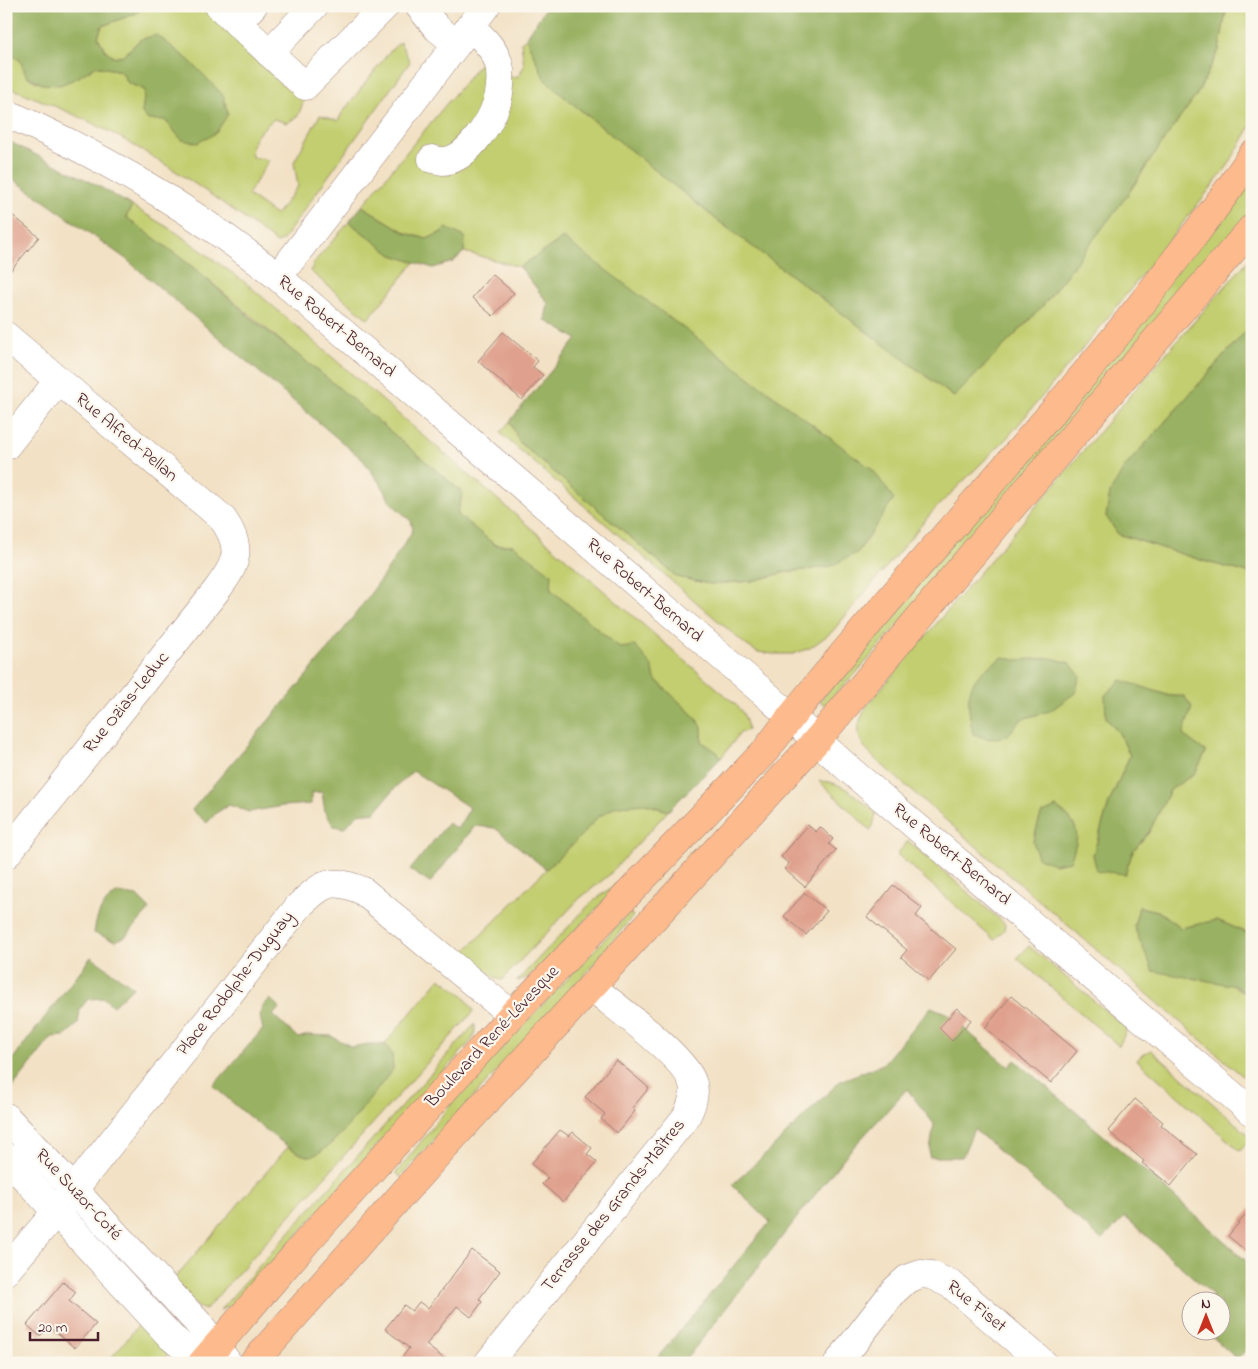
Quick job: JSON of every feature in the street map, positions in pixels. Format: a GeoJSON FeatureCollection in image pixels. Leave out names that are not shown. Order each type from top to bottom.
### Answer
{"type":"FeatureCollection","features":[{"type":"Feature","properties":{"kind":"main road","name":"Boulevard René-Lévesque"},"geometry":{"type":"LineString","coordinates":[[212,1359],[309,1239],[512,1015],[766,750],[791,717],[915,569],[989,487],[1119,334],[1211,214],[1252,155]]}},
{"type":"Feature","properties":{"kind":"main road"},"geometry":{"type":"LineString","coordinates":[[253,1363],[438,1154],[817,740],[1024,493],[1252,228]]}},
{"type":"Feature","properties":{"kind":"street"},"geometry":{"type":"LineString","coordinates":[[270,53],[314,6]]}},
{"type":"Feature","properties":{"kind":"street"},"geometry":{"type":"LineString","coordinates":[[236,12],[270,53],[305,86],[385,6]]}},
{"type":"Feature","properties":{"kind":"street"},"geometry":{"type":"LineString","coordinates":[[418,6],[437,28],[471,26]]}},
{"type":"Feature","properties":{"kind":"street"},"geometry":{"type":"LineString","coordinates":[[432,159],[444,161],[464,153],[486,127],[497,104],[500,70],[497,59],[488,45],[471,26]]}},
{"type":"Feature","properties":{"kind":"street"},"geometry":{"type":"LineString","coordinates":[[278,277],[471,26]]}},
{"type":"Feature","properties":{"kind":"street","name":"Rue Robert-Bernard"},"geometry":{"type":"LineString","coordinates":[[6,113],[77,146],[149,186],[228,238],[278,277],[791,717],[851,771],[1252,1112]]}},
{"type":"Feature","properties":{"kind":"street","name":"Rue Alfred-Pellan"},"geometry":{"type":"LineString","coordinates":[[6,336],[222,518],[233,535],[236,546]]}},
{"type":"Feature","properties":{"kind":"street"},"geometry":{"type":"LineString","coordinates":[[6,446],[58,381]]}},
{"type":"Feature","properties":{"kind":"street","name":"Rue Ozias-Leduc"},"geometry":{"type":"LineString","coordinates":[[6,855],[221,586],[232,570],[236,546]]}},
{"type":"Feature","properties":{"kind":"street","name":"Place Rodolphe-Duguay"},"geometry":{"type":"LineString","coordinates":[[6,1271],[56,1212],[299,906],[316,890],[328,884],[340,882],[363,891],[512,1015]]}},
{"type":"Feature","properties":{"kind":"street","name":"Terrasse des Grands-Maîtres"},"geometry":{"type":"LineString","coordinates":[[488,1363],[686,1117],[692,1105],[694,1085],[690,1075],[678,1060],[592,987]]}},
{"type":"Feature","properties":{"kind":"street","name":"Rue Suzor-Coté"},"geometry":{"type":"LineString","coordinates":[[6,1117],[12,1150],[56,1212],[182,1346],[212,1359]]}},
{"type":"Feature","properties":{"kind":"street","name":"Rue Suzor-Coté"},"geometry":{"type":"LineString","coordinates":[[12,1150],[74,1188],[130,1252],[200,1325],[212,1359]]}},
{"type":"Feature","properties":{"kind":"street","name":"Rue Suzor-Coté"},"geometry":{"type":"LineString","coordinates":[[110,1270],[130,1252]]}},
{"type":"Feature","properties":{"kind":"street","name":"Rue Fiset"},"geometry":{"type":"LineString","coordinates":[[838,1363],[900,1284],[921,1274],[931,1275],[957,1289],[1043,1363]]}},
{"type":"Feature","properties":{"kind":"green space"},"geometry":{"type":"Polygon","coordinates":[[[6,6],[142,6],[137,13],[102,26],[98,37],[105,50],[115,58],[125,54],[141,39],[157,35],[190,61],[223,95],[228,114],[216,133],[197,143],[182,140],[165,120],[148,120],[142,113],[145,90],[128,83],[121,71],[96,66],[77,78],[60,85],[42,84],[26,75],[20,60],[6,52],[6,6]]]}},
{"type":"Feature","properties":{"kind":"green space"},"geometry":{"type":"Polygon","coordinates":[[[142,6],[207,6],[262,64],[304,100],[298,116],[287,123],[274,119],[257,135],[252,145],[252,157],[269,160],[248,195],[276,215],[298,186],[294,162],[320,115],[338,121],[342,113],[390,51],[400,42],[410,62],[282,241],[277,243],[201,188],[121,138],[79,117],[6,86],[6,52],[20,60],[28,77],[45,84],[63,83],[80,76],[96,66],[122,71],[128,83],[145,90],[142,113],[165,120],[182,140],[141,39],[125,54],[115,58],[105,50],[98,37],[102,26],[137,13],[142,6]]]}},
{"type":"Feature","properties":{"kind":"green space"},"geometry":{"type":"Polygon","coordinates":[[[547,6],[1227,6],[1219,50],[1196,96],[1126,197],[1041,308],[954,397],[717,220],[545,80],[526,38],[547,6]]]}},
{"type":"Feature","properties":{"kind":"green space"},"geometry":{"type":"Polygon","coordinates":[[[1227,6],[1252,6],[1252,124],[1227,167],[1093,336],[1007,438],[933,511],[832,632],[810,648],[793,654],[757,652],[746,645],[500,433],[510,421],[519,442],[677,577],[710,584],[752,581],[786,572],[829,567],[563,238],[520,267],[464,252],[465,237],[442,232],[427,239],[406,233],[362,206],[481,62],[490,64],[509,77],[519,76],[524,66],[521,42],[526,38],[545,80],[567,99],[717,220],[954,397],[1041,308],[1126,197],[1196,96],[1219,50],[1227,6]]]}},
{"type":"Feature","properties":{"kind":"green space"},"geometry":{"type":"Polygon","coordinates":[[[6,140],[97,185],[132,206],[126,217],[190,265],[463,493],[457,514],[495,545],[513,545],[552,574],[551,590],[620,648],[635,646],[652,666],[655,679],[695,717],[702,727],[702,742],[717,752],[721,758],[668,811],[646,804],[617,806],[598,817],[546,869],[495,828],[475,826],[430,883],[410,870],[448,823],[457,829],[470,808],[413,771],[394,789],[375,812],[358,814],[344,828],[334,826],[325,812],[322,792],[311,793],[311,804],[283,806],[249,812],[229,805],[216,813],[207,823],[192,810],[308,674],[363,604],[413,530],[411,521],[390,502],[384,489],[363,460],[126,259],[6,174],[6,140]]]}},
{"type":"Feature","properties":{"kind":"green space"},"geometry":{"type":"Polygon","coordinates":[[[1252,171],[1252,214],[859,670],[825,705],[820,701],[1252,171]]]}},
{"type":"Feature","properties":{"kind":"green space"},"geometry":{"type":"Polygon","coordinates":[[[132,206],[177,233],[246,283],[733,702],[744,714],[748,730],[740,733],[721,758],[717,752],[702,742],[702,727],[695,717],[655,679],[652,666],[620,648],[551,590],[513,545],[495,545],[457,514],[463,493],[190,265],[126,217],[132,206]]]}},
{"type":"Feature","properties":{"kind":"green space"},"geometry":{"type":"Polygon","coordinates":[[[362,206],[406,233],[427,239],[446,228],[465,237],[464,252],[453,262],[433,268],[392,255],[349,222],[362,206]]]}},
{"type":"Feature","properties":{"kind":"green space"},"geometry":{"type":"Polygon","coordinates":[[[349,222],[392,255],[415,262],[368,319],[310,271],[316,260],[349,222]]]}},
{"type":"Feature","properties":{"kind":"green space"},"geometry":{"type":"Polygon","coordinates":[[[563,238],[873,470],[894,499],[858,552],[829,567],[786,572],[752,581],[710,584],[677,577],[519,442],[510,421],[577,339],[545,320],[548,303],[520,267],[563,238]]]}},
{"type":"Feature","properties":{"kind":"green space"},"geometry":{"type":"Polygon","coordinates":[[[1252,256],[1252,324],[1124,468],[1106,516],[1118,534],[1252,574],[1252,935],[1217,920],[1181,928],[1158,911],[1139,907],[1134,927],[1252,997],[1252,1084],[875,759],[860,740],[859,733],[860,720],[868,704],[1162,358],[1252,256]],[[1145,688],[1106,718],[1119,733],[1130,755],[1109,803],[1093,855],[1125,874],[1133,851],[1149,832],[1170,790],[1195,773],[1206,752],[1182,735],[1192,707],[1184,697],[1170,696],[1145,688]]]}},
{"type":"Feature","properties":{"kind":"green space"},"geometry":{"type":"Polygon","coordinates":[[[1252,324],[1252,574],[1118,534],[1106,516],[1110,493],[1124,468],[1252,324]]]}},
{"type":"Feature","properties":{"kind":"green space"},"geometry":{"type":"Polygon","coordinates":[[[1003,657],[1015,660],[1051,658],[1070,663],[1080,676],[1075,693],[1050,711],[1022,719],[1007,736],[988,739],[973,734],[969,698],[971,689],[981,673],[1003,657]]]}},
{"type":"Feature","properties":{"kind":"green space"},"geometry":{"type":"Polygon","coordinates":[[[1121,680],[1170,696],[1184,696],[1192,707],[1183,735],[1206,752],[1195,773],[1170,790],[1149,832],[1133,851],[1125,874],[1097,871],[1093,855],[1109,803],[1130,755],[1119,733],[1106,718],[1105,695],[1121,680]]]}},
{"type":"Feature","properties":{"kind":"green space"},"geometry":{"type":"Polygon","coordinates":[[[819,781],[843,787],[876,813],[870,830],[819,781]]]}},
{"type":"Feature","properties":{"kind":"green space"},"geometry":{"type":"Polygon","coordinates":[[[646,804],[668,811],[608,876],[580,898],[502,980],[495,978],[464,952],[598,817],[617,806],[646,804]]]}},
{"type":"Feature","properties":{"kind":"green space"},"geometry":{"type":"Polygon","coordinates":[[[1056,807],[1074,824],[1077,837],[1070,861],[1054,864],[1038,858],[1033,841],[1041,814],[1056,807]]]}},
{"type":"Feature","properties":{"kind":"green space"},"geometry":{"type":"Polygon","coordinates":[[[908,841],[1005,924],[1004,930],[994,940],[897,854],[908,841]]]}},
{"type":"Feature","properties":{"kind":"green space"},"geometry":{"type":"Polygon","coordinates":[[[616,884],[620,885],[538,969],[526,978],[517,981],[592,902],[616,884]]]}},
{"type":"Feature","properties":{"kind":"green space"},"geometry":{"type":"Polygon","coordinates":[[[118,893],[137,896],[150,909],[126,936],[116,941],[94,933],[97,920],[104,905],[118,893]]]}},
{"type":"Feature","properties":{"kind":"green space"},"geometry":{"type":"Polygon","coordinates":[[[1139,907],[1158,911],[1181,928],[1217,920],[1252,935],[1252,997],[1236,986],[1153,971],[1134,927],[1139,907]]]}},
{"type":"Feature","properties":{"kind":"green space"},"geometry":{"type":"Polygon","coordinates":[[[630,912],[633,916],[577,984],[400,1177],[396,1173],[460,1093],[630,912]]]}},
{"type":"Feature","properties":{"kind":"green space"},"geometry":{"type":"Polygon","coordinates":[[[1029,946],[1127,1029],[1119,1046],[1017,958],[1029,946]]]}},
{"type":"Feature","properties":{"kind":"green space"},"geometry":{"type":"Polygon","coordinates":[[[91,957],[133,987],[113,1006],[104,998],[88,999],[80,1009],[78,1024],[64,1036],[52,1037],[12,1088],[6,1083],[6,1068],[91,957]]]}},
{"type":"Feature","properties":{"kind":"green space"},"geometry":{"type":"Polygon","coordinates":[[[440,978],[463,995],[474,1011],[205,1310],[198,1307],[172,1281],[288,1147],[306,1156],[318,1153],[329,1145],[354,1119],[393,1069],[386,1045],[384,1045],[440,978]]]}},
{"type":"Feature","properties":{"kind":"green space"},"geometry":{"type":"Polygon","coordinates":[[[270,999],[280,1008],[273,1015],[298,1038],[308,1035],[331,1036],[352,1047],[368,1044],[386,1045],[392,1054],[393,1069],[354,1119],[329,1145],[318,1153],[309,1156],[301,1154],[276,1138],[213,1086],[263,1029],[260,1012],[270,999]]]}},
{"type":"Feature","properties":{"kind":"green space"},"geometry":{"type":"Polygon","coordinates":[[[931,1007],[946,1013],[1009,1067],[1015,1060],[1159,1183],[1252,1266],[1252,1344],[1237,1359],[1218,1342],[1230,1342],[1230,1292],[1210,1292],[1125,1217],[1102,1240],[974,1129],[962,1157],[929,1157],[934,1124],[907,1089],[847,1154],[683,1363],[653,1363],[770,1222],[732,1185],[840,1081],[883,1064],[931,1007]]]}},
{"type":"Feature","properties":{"kind":"green space"},"geometry":{"type":"Polygon","coordinates":[[[475,1024],[472,1040],[235,1304],[220,1310],[475,1024]]]}},
{"type":"Feature","properties":{"kind":"green space"},"geometry":{"type":"Polygon","coordinates":[[[1151,1050],[1250,1136],[1249,1141],[1240,1151],[1137,1060],[1151,1050]]]}},
{"type":"Feature","properties":{"kind":"green space"},"geometry":{"type":"Polygon","coordinates":[[[141,1322],[170,1351],[161,1363],[107,1363],[141,1322]]]}},
{"type":"Feature","properties":{"kind":"building"},"geometry":{"type":"Polygon","coordinates":[[[6,210],[39,237],[6,276],[6,210]]]}},
{"type":"Feature","properties":{"kind":"building"},"geometry":{"type":"Polygon","coordinates":[[[492,274],[514,293],[493,316],[472,298],[492,274]]]}},
{"type":"Feature","properties":{"kind":"building"},"geometry":{"type":"Polygon","coordinates":[[[503,332],[538,361],[533,367],[543,375],[522,400],[478,361],[503,332]]]}},
{"type":"Feature","properties":{"kind":"building"},"geometry":{"type":"Polygon","coordinates":[[[808,825],[816,832],[820,827],[833,839],[829,844],[836,850],[805,887],[784,869],[789,864],[781,857],[808,825]]]}},
{"type":"Feature","properties":{"kind":"building"},"geometry":{"type":"Polygon","coordinates":[[[893,885],[922,908],[916,916],[956,949],[929,981],[901,957],[907,950],[867,917],[893,885]]]}},
{"type":"Feature","properties":{"kind":"building"},"geometry":{"type":"Polygon","coordinates":[[[805,893],[827,911],[806,935],[784,916],[805,893]]]}},
{"type":"Feature","properties":{"kind":"building"},"geometry":{"type":"Polygon","coordinates":[[[1011,996],[1077,1051],[1051,1083],[985,1028],[1011,996]]]}},
{"type":"Feature","properties":{"kind":"building"},"geometry":{"type":"Polygon","coordinates":[[[957,1008],[971,1020],[952,1041],[939,1028],[957,1008]]]}},
{"type":"Feature","properties":{"kind":"building"},"geometry":{"type":"Polygon","coordinates":[[[616,1060],[649,1088],[632,1108],[635,1111],[617,1133],[601,1119],[605,1114],[585,1097],[616,1060]]]}},
{"type":"Feature","properties":{"kind":"building"},"geometry":{"type":"Polygon","coordinates":[[[1135,1099],[1163,1122],[1161,1125],[1197,1154],[1171,1186],[1142,1163],[1144,1161],[1108,1131],[1135,1099]]]}},
{"type":"Feature","properties":{"kind":"building"},"geometry":{"type":"Polygon","coordinates":[[[560,1130],[569,1136],[573,1132],[592,1148],[587,1154],[597,1162],[563,1202],[542,1184],[548,1178],[531,1164],[560,1130]]]}},
{"type":"Feature","properties":{"kind":"building"},"geometry":{"type":"Polygon","coordinates":[[[1252,1207],[1252,1256],[1228,1236],[1252,1207]]]}},
{"type":"Feature","properties":{"kind":"building"},"geometry":{"type":"Polygon","coordinates":[[[472,1250],[500,1271],[479,1299],[482,1302],[471,1317],[457,1306],[426,1345],[450,1363],[398,1363],[409,1348],[385,1329],[404,1305],[412,1311],[419,1302],[428,1308],[472,1250]]]}},
{"type":"Feature","properties":{"kind":"building"},"geometry":{"type":"Polygon","coordinates":[[[63,1282],[76,1292],[69,1301],[96,1324],[75,1348],[49,1327],[40,1336],[27,1325],[63,1282]]]}}]}
